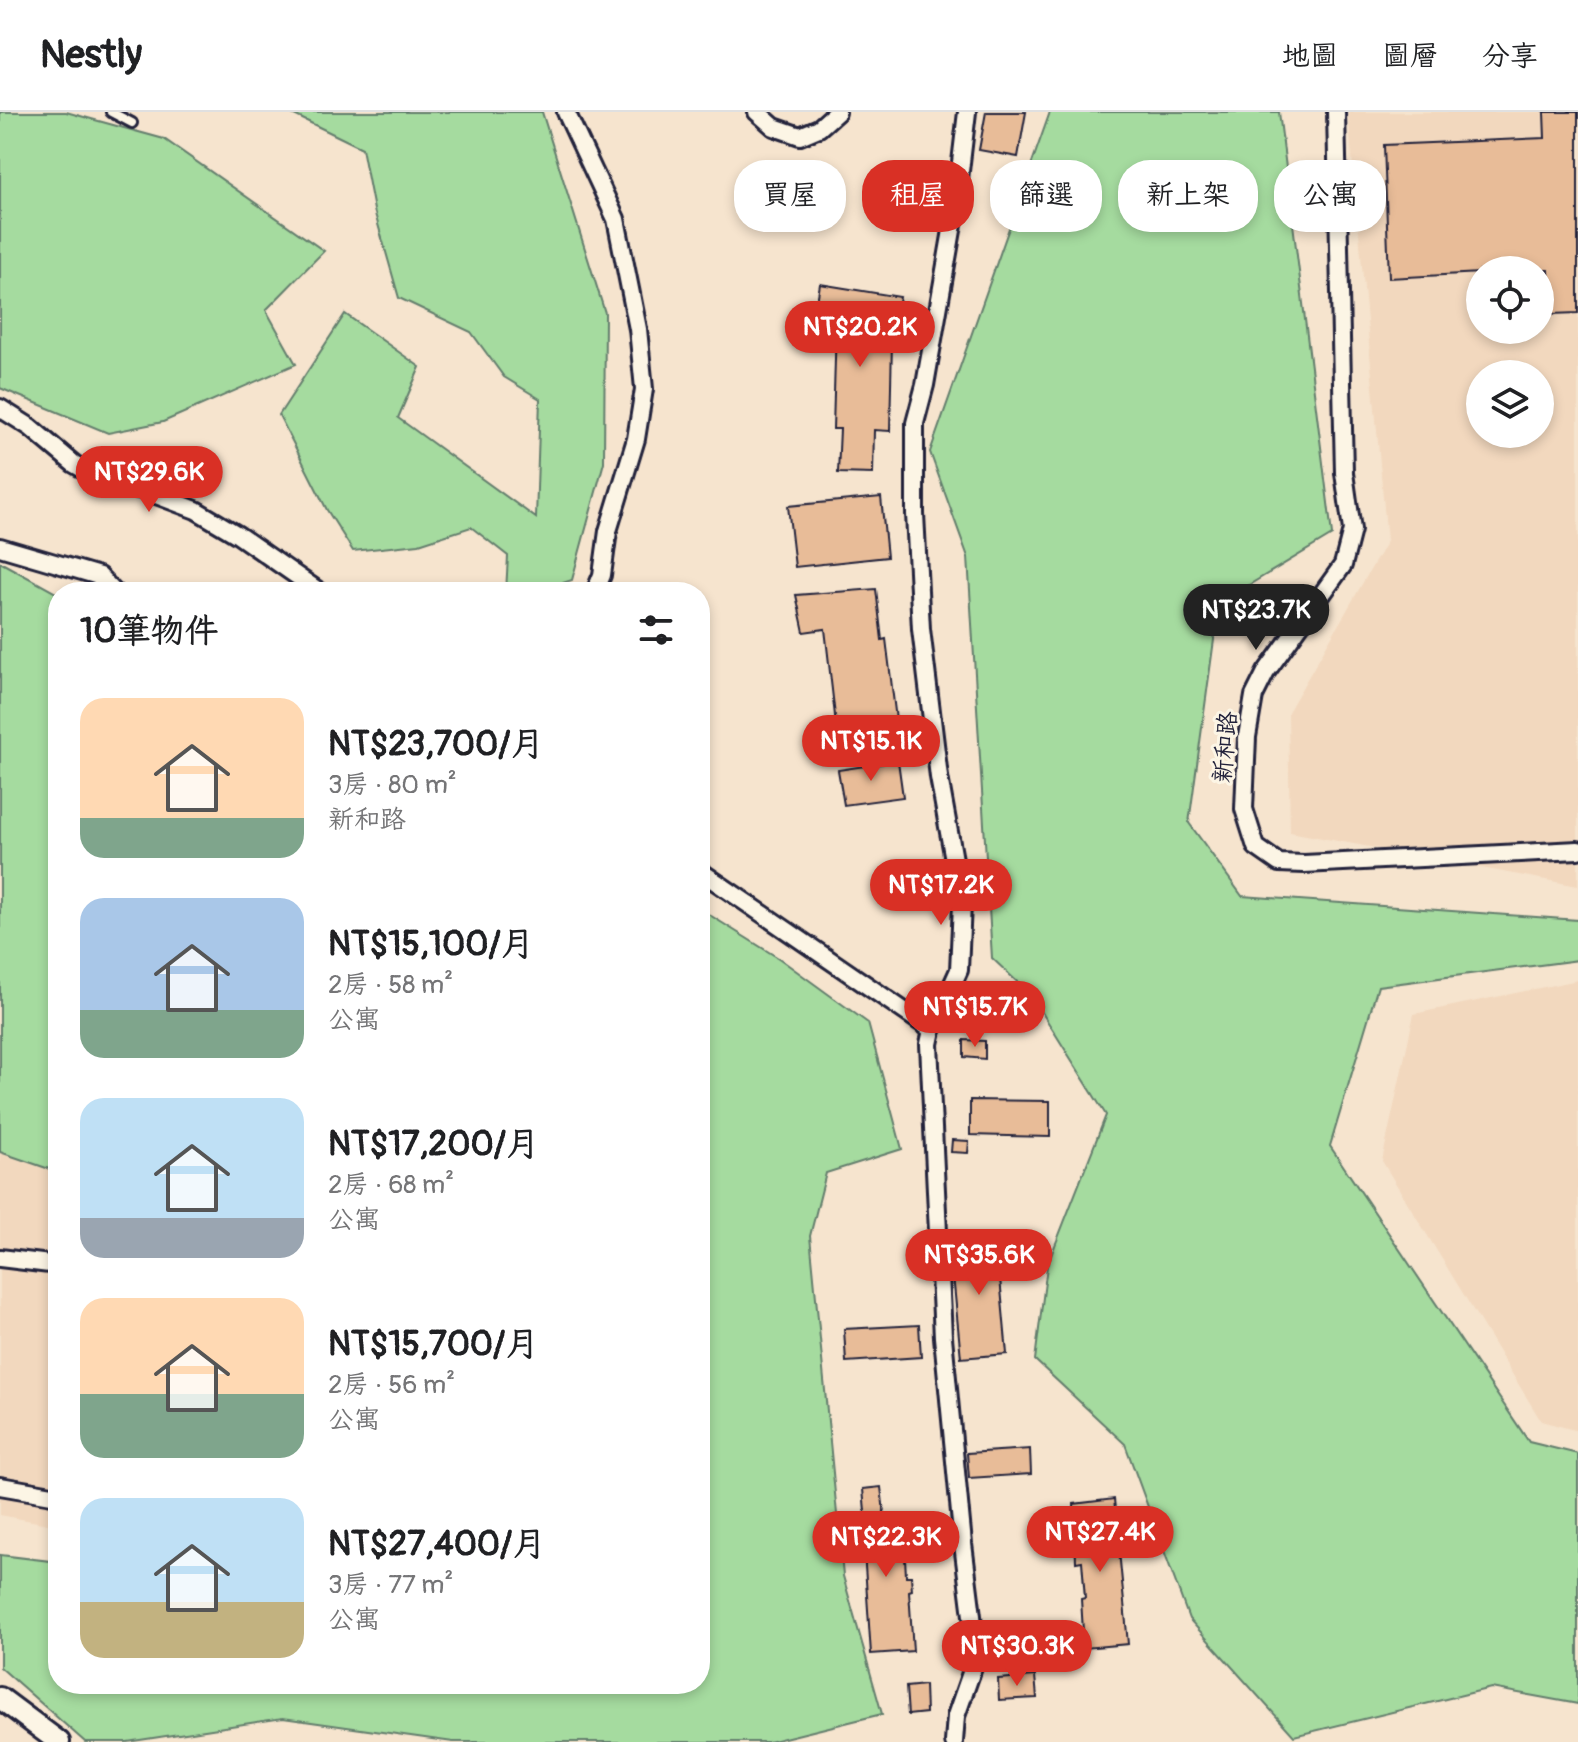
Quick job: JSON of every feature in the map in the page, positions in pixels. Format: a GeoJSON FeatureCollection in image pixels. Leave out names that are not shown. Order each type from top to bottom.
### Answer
{"type":"FeatureCollection","features":[{"type":"Feature","properties":{"kind":"street"},"geometry":{"type":"LineString","coordinates":[[566,112],[616,219],[638,329],[644,389],[636,439],[608,531],[599,582]]}},
{"type":"Feature","properties":{"kind":"street"},"geometry":{"type":"LineString","coordinates":[[757,112],[774,127],[800,136],[819,128],[837,112]]}},
{"type":"Feature","properties":{"kind":"street"},"geometry":{"type":"LineString","coordinates":[[954,1742],[956,1716],[977,1656],[943,1337],[929,1067],[932,1030],[959,970],[962,904],[939,777],[921,629],[915,514],[915,423],[925,385],[952,229],[967,112]]}},
{"type":"Feature","properties":{"kind":"street","name":"新和路"},"geometry":{"type":"LineString","coordinates":[[1336,112],[1344,473],[1352,530],[1343,565],[1266,672],[1254,696],[1247,737],[1244,809],[1256,847],[1279,863],[1304,864],[1578,850]]}},
{"type":"Feature","properties":{"kind":"street"},"geometry":{"type":"LineString","coordinates":[[0,408],[30,427],[74,464],[106,482],[143,490],[196,510],[306,582]]}},
{"type":"Feature","properties":{"kind":"street"},"geometry":{"type":"LineString","coordinates":[[0,547],[99,576],[105,582]]}},
{"type":"Feature","properties":{"kind":"street"},"geometry":{"type":"LineString","coordinates":[[710,878],[932,1030]]}},
{"type":"Feature","properties":{"kind":"street"},"geometry":{"type":"LineString","coordinates":[[0,1258],[48,1263]]}},
{"type":"Feature","properties":{"kind":"street"},"geometry":{"type":"LineString","coordinates":[[0,1486],[48,1494]]}},
{"type":"Feature","properties":{"kind":"street"},"geometry":{"type":"LineString","coordinates":[[0,1698],[59,1742]]}},
{"type":"Feature","properties":{"kind":"lane"},"geometry":{"type":"LineString","coordinates":[[111,112],[132,123]]}},
{"type":"Feature","properties":{"kind":"shaded area"},"geometry":{"type":"Polygon","coordinates":[[[1348,112],[1578,112],[1578,886],[1290,832],[1288,712],[1387,541],[1359,232],[1386,232],[1386,160],[1352,160],[1348,112]]]}},
{"type":"Feature","properties":{"kind":"shaded area"},"geometry":{"type":"Polygon","coordinates":[[[1578,980],[1578,1431],[1541,1421],[1382,1161],[1414,1014],[1578,980]]]}},
{"type":"Feature","properties":{"kind":"shaded area"},"geometry":{"type":"Polygon","coordinates":[[[0,1132],[48,1150],[48,1524],[0,1515],[0,1132]]]}},
{"type":"Feature","properties":{"kind":"green space"},"geometry":{"type":"Polygon","coordinates":[[[0,112],[66,112],[164,139],[324,251],[266,310],[296,364],[163,422],[108,433],[0,388],[0,112]]]}},
{"type":"Feature","properties":{"kind":"green space"},"geometry":{"type":"Polygon","coordinates":[[[288,112],[542,112],[605,313],[604,462],[572,580],[507,582],[508,556],[471,527],[419,544],[353,551],[327,510],[279,415],[345,314],[420,367],[398,418],[536,518],[540,399],[504,377],[471,332],[399,298],[374,210],[362,148],[288,112]]]}},
{"type":"Feature","properties":{"kind":"green space"},"geometry":{"type":"Polygon","coordinates":[[[1050,112],[1279,112],[1285,160],[1274,160],[1274,232],[1294,232],[1332,535],[1219,603],[1189,823],[1242,896],[1578,920],[1578,960],[1378,986],[1330,1146],[1529,1442],[1578,1454],[1578,1704],[1491,1688],[1294,1736],[1189,1619],[1125,1444],[1035,1360],[1047,1266],[1106,1115],[1031,995],[992,958],[968,557],[930,452],[1008,232],[1102,232],[1102,160],[1033,160],[1050,112]]]}},
{"type":"Feature","properties":{"kind":"green space"},"geometry":{"type":"Polygon","coordinates":[[[0,562],[48,588],[48,1169],[0,1152],[0,562]]]}},
{"type":"Feature","properties":{"kind":"green space"},"geometry":{"type":"Polygon","coordinates":[[[710,915],[780,959],[868,1023],[902,1149],[826,1173],[810,1236],[843,1576],[882,1714],[768,1742],[453,1742],[283,1718],[127,1742],[85,1742],[0,1667],[0,1555],[48,1561],[48,1694],[710,1694],[710,915]]]}},
{"type":"Feature","properties":{"kind":"building"},"geometry":{"type":"Polygon","coordinates":[[[986,112],[1026,112],[1018,157],[979,150],[986,112]]]}},
{"type":"Feature","properties":{"kind":"building"},"geometry":{"type":"Polygon","coordinates":[[[1544,112],[1578,112],[1578,313],[1554,314],[1554,256],[1466,256],[1466,274],[1389,278],[1384,145],[1545,138],[1544,112]]]}},
{"type":"Feature","properties":{"kind":"building"},"geometry":{"type":"Polygon","coordinates":[[[820,284],[900,297],[892,342],[890,431],[874,430],[873,474],[838,473],[840,429],[833,429],[836,323],[814,320],[820,284]]]}},
{"type":"Feature","properties":{"kind":"building"},"geometry":{"type":"Polygon","coordinates":[[[881,497],[887,557],[795,567],[788,506],[881,497]]]}},
{"type":"Feature","properties":{"kind":"building"},"geometry":{"type":"Polygon","coordinates":[[[876,589],[882,640],[886,639],[898,736],[838,742],[825,629],[804,632],[796,595],[876,589]]]}},
{"type":"Feature","properties":{"kind":"building"},"geometry":{"type":"Polygon","coordinates":[[[898,761],[903,797],[844,805],[838,770],[898,761]]]}},
{"type":"Feature","properties":{"kind":"building"},"geometry":{"type":"Polygon","coordinates":[[[964,1040],[985,1041],[985,1059],[964,1057],[964,1040]]]}},
{"type":"Feature","properties":{"kind":"building"},"geometry":{"type":"Polygon","coordinates":[[[970,1100],[1050,1101],[1050,1137],[970,1135],[970,1100]]]}},
{"type":"Feature","properties":{"kind":"building"},"geometry":{"type":"Polygon","coordinates":[[[952,1140],[969,1141],[968,1153],[951,1152],[952,1140]]]}},
{"type":"Feature","properties":{"kind":"building"},"geometry":{"type":"Polygon","coordinates":[[[996,1234],[1007,1354],[961,1358],[952,1264],[958,1264],[956,1238],[996,1234]]]}},
{"type":"Feature","properties":{"kind":"building"},"geometry":{"type":"Polygon","coordinates":[[[919,1325],[921,1357],[846,1362],[844,1329],[919,1325]]]}},
{"type":"Feature","properties":{"kind":"building"},"geometry":{"type":"Polygon","coordinates":[[[1030,1449],[1031,1474],[969,1478],[967,1453],[1030,1449]]]}},
{"type":"Feature","properties":{"kind":"building"},"geometry":{"type":"Polygon","coordinates":[[[881,1487],[885,1521],[903,1520],[906,1576],[911,1576],[913,1651],[871,1654],[862,1522],[866,1522],[863,1489],[881,1487]]]}},
{"type":"Feature","properties":{"kind":"building"},"geometry":{"type":"Polygon","coordinates":[[[1114,1499],[1128,1644],[1084,1648],[1081,1599],[1085,1598],[1082,1561],[1076,1562],[1074,1504],[1114,1499]]]}},
{"type":"Feature","properties":{"kind":"building"},"geometry":{"type":"Polygon","coordinates":[[[1035,1676],[1037,1698],[999,1700],[998,1679],[1035,1676]]]}},
{"type":"Feature","properties":{"kind":"building"},"geometry":{"type":"Polygon","coordinates":[[[925,1685],[926,1713],[908,1715],[906,1687],[925,1685]]]}}]}
